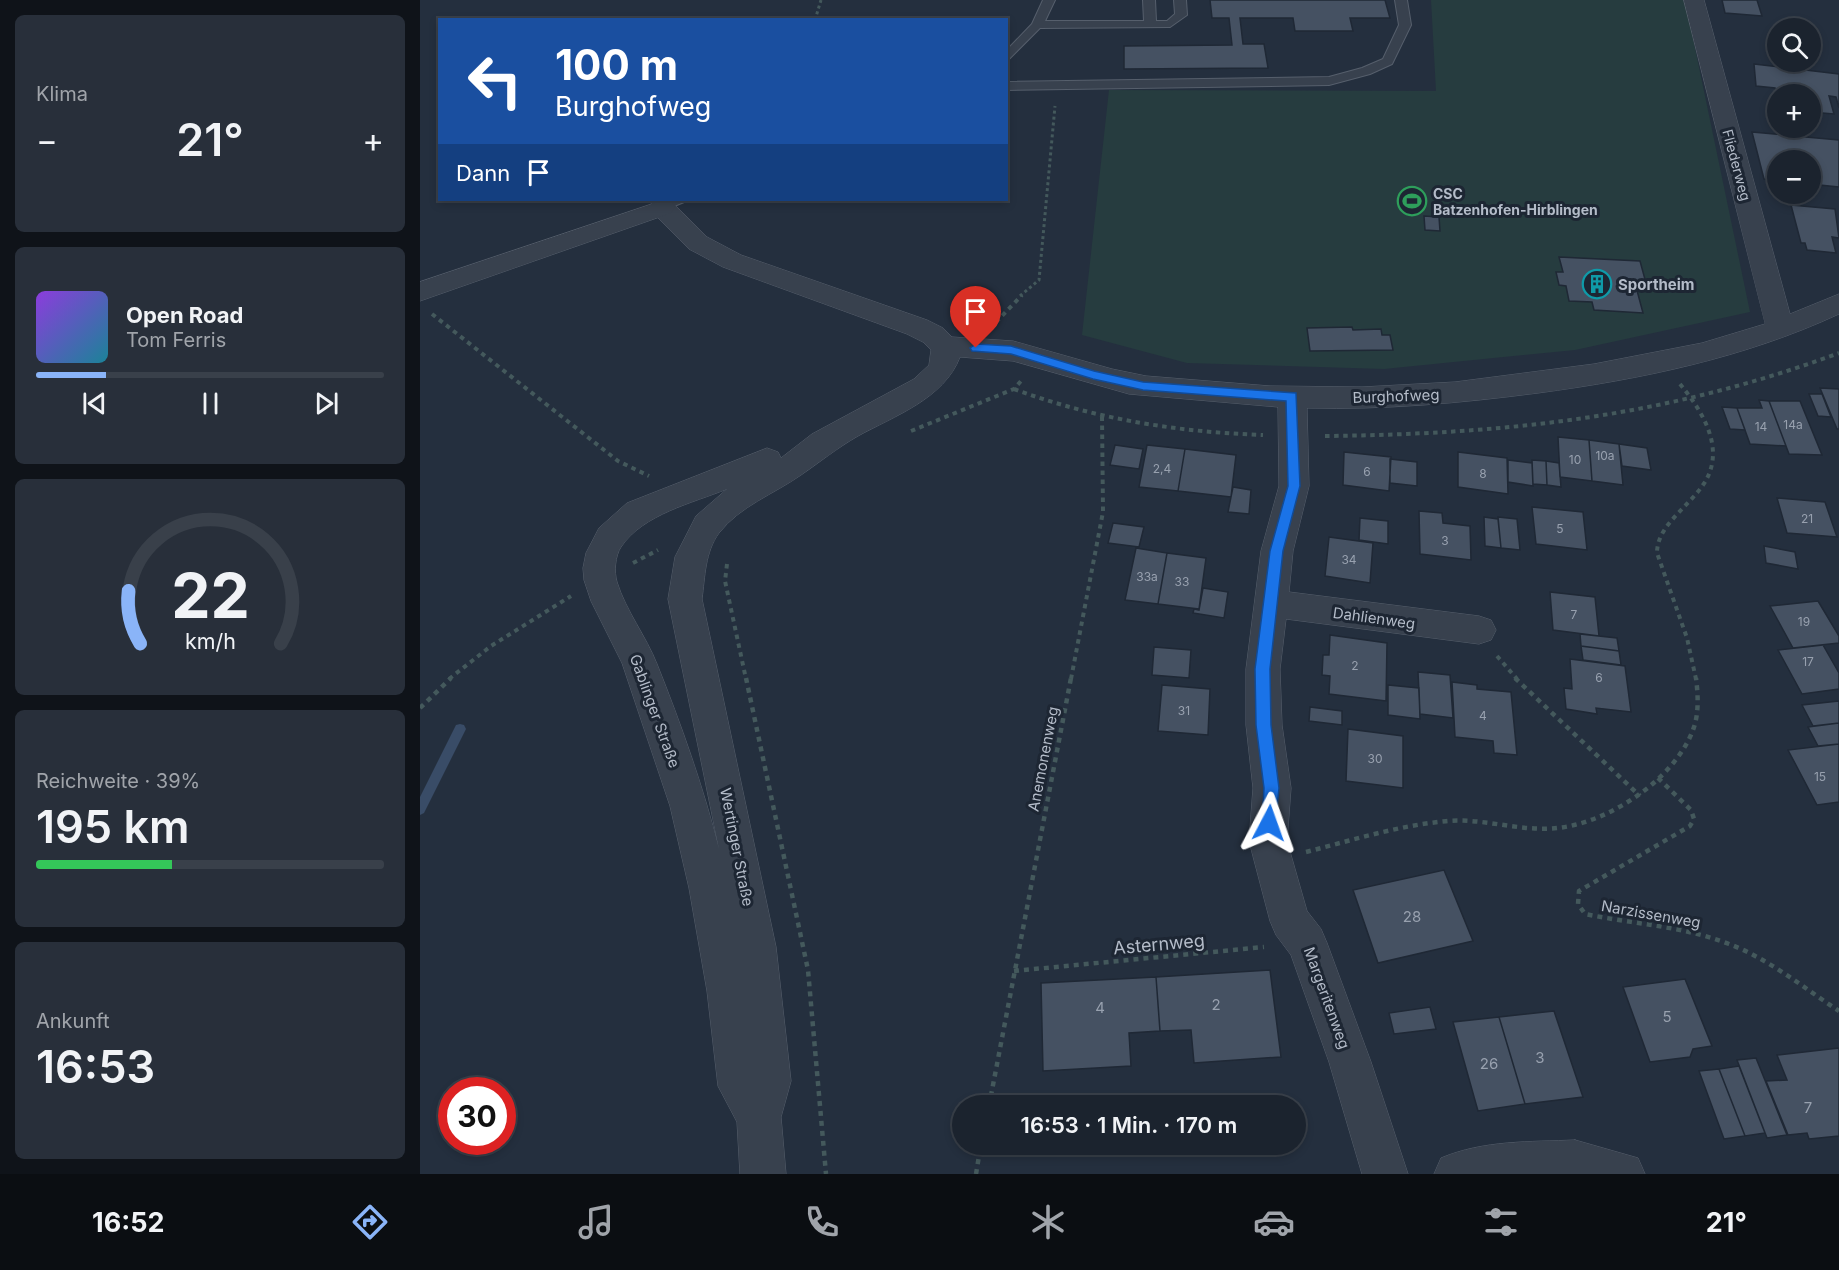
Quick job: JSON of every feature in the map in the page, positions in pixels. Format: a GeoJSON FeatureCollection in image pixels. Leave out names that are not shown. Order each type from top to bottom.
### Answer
{"type":"FeatureCollection","features":[{"type":"Feature","properties":{"kind":"street","name":"Fliederweg"},"geometry":{"type":"LineString","coordinates":[[1694,0],[1780,330]]}},
{"type":"Feature","properties":{"kind":"street"},"geometry":{"type":"LineString","coordinates":[[424,302],[672,203],[699,243],[732,261],[917,327],[933,335],[945,347],[946,357],[942,370],[924,386],[823,442],[790,467],[740,496],[718,539]]}},
{"type":"Feature","properties":{"kind":"street","name":"Burghofweg"},"geometry":{"type":"LineString","coordinates":[[945,347],[1011,350],[1093,375],[1143,386],[1292,397],[1382,398],[1446,394],[1604,374],[1662,363],[1780,330],[1839,303]]}},
{"type":"Feature","properties":{"kind":"street","name":"Margeritenweg"},"geometry":{"type":"LineString","coordinates":[[1292,397],[1294,486],[1277,551],[1269,603],[1263,669],[1264,725],[1272,788],[1268,841],[1290,921],[1306,943],[1350,1062],[1385,1174]]}},
{"type":"Feature","properties":{"kind":"street"},"geometry":{"type":"LineString","coordinates":[[600,580],[602,553],[610,537],[620,525],[638,512],[774,458],[823,442]]}},
{"type":"Feature","properties":{"kind":"street","name":"Wertinger Straße"},"geometry":{"type":"LineString","coordinates":[[718,539],[691,557],[685,599],[737,844],[756,948],[770,1081],[759,1118],[763,1174]]}},
{"type":"Feature","properties":{"kind":"street","name":"Gablinger Straße"},"geometry":{"type":"LineString","coordinates":[[600,580],[639,662],[689,806],[709,888],[728,991],[740,1086],[759,1118]]}},
{"type":"Feature","properties":{"kind":"street","name":"Dahlienweg"},"geometry":{"type":"LineString","coordinates":[[1269,603],[1479,630]]}},
{"type":"Feature","properties":{"kind":"street"},"geometry":{"type":"LineString","coordinates":[[1457,1174],[1493,1166],[1575,1162],[1622,1174]]}},
{"type":"Feature","properties":{"kind":"lane"},"geometry":{"type":"LineString","coordinates":[[1008,57],[1037,25],[1049,0]]}},
{"type":"Feature","properties":{"kind":"lane"},"geometry":{"type":"LineString","coordinates":[[1149,0],[1150,25]]}},
{"type":"Feature","properties":{"kind":"lane"},"geometry":{"type":"LineString","coordinates":[[1037,25],[1170,24],[1181,15],[1180,0]]}},
{"type":"Feature","properties":{"kind":"lane"},"geometry":{"type":"LineString","coordinates":[[1008,86],[1056,87],[1145,82],[1329,81],[1366,71],[1388,61],[1405,25],[1401,0]]}},
{"type":"Feature","properties":{"kind":"path"},"geometry":{"type":"LineString","coordinates":[[816,18],[821,0]]}},
{"type":"Feature","properties":{"kind":"path"},"geometry":{"type":"LineString","coordinates":[[976,348],[1005,310],[1039,280],[1056,87]]}},
{"type":"Feature","properties":{"kind":"path"},"geometry":{"type":"LineString","coordinates":[[424,302],[442,320],[618,461],[667,485],[682,496]]}},
{"type":"Feature","properties":{"kind":"path"},"geometry":{"type":"LineString","coordinates":[[905,433],[1014,389],[1042,359]]}},
{"type":"Feature","properties":{"kind":"path","name":"Anemonenweg"},"geometry":{"type":"LineString","coordinates":[[991,1095],[1103,512],[1102,416],[1055,406],[1014,389]]}},
{"type":"Feature","properties":{"kind":"path"},"geometry":{"type":"LineString","coordinates":[[1273,861],[1428,823],[1455,821],[1538,830],[1578,826],[1611,815],[1640,796],[1658,778],[1685,747],[1694,732],[1697,716],[1698,695],[1690,648],[1660,564],[1657,547],[1672,519],[1705,483],[1712,469],[1713,452],[1710,433],[1704,415],[1692,398]]}},
{"type":"Feature","properties":{"kind":"path"},"geometry":{"type":"LineString","coordinates":[[420,708],[470,662],[513,629],[600,580],[718,539],[808,970],[826,1174]]}},
{"type":"Feature","properties":{"kind":"path"},"geometry":{"type":"LineString","coordinates":[[1479,630],[1509,672],[1640,796]]}},
{"type":"Feature","properties":{"kind":"path","name":"Narzissenweg"},"geometry":{"type":"LineString","coordinates":[[1658,778],[1691,810],[1694,819],[1690,826],[1588,883],[1579,891],[1578,904],[1585,914],[1695,933],[1726,943],[1750,953],[1839,1011]]}},
{"type":"Feature","properties":{"kind":"path","name":"Asternweg"},"geometry":{"type":"LineString","coordinates":[[1014,971],[1306,943]]}},
{"type":"Feature","properties":{"kind":"path"},"geometry":{"type":"LineString","coordinates":[[976,1174],[979,1155]]}},
{"type":"Feature","properties":{"kind":"green space","name":"CSC Batzenhofen-Hirblingen"},"geometry":{"type":"Polygon","coordinates":[[[1431,0],[1685,0],[1750,312],[1575,350],[1384,369],[1187,363],[1082,335],[1109,90],[1436,91],[1431,0]]]}},
{"type":"Feature","properties":{"kind":"building"},"geometry":{"type":"Polygon","coordinates":[[[1210,0],[1385,0],[1390,18],[1350,18],[1353,31],[1295,31],[1293,18],[1240,18],[1243,44],[1264,44],[1268,68],[1124,69],[1124,46],[1232,45],[1229,18],[1212,18],[1210,0]]]}},
{"type":"Feature","properties":{"kind":"building"},"geometry":{"type":"Polygon","coordinates":[[[1722,0],[1757,0],[1762,16],[1725,13],[1722,0]]]}},
{"type":"Feature","properties":{"kind":"building"},"geometry":{"type":"Polygon","coordinates":[[[1754,64],[1767,66],[1767,72],[1839,74],[1839,108],[1836,97],[1829,96],[1834,114],[1821,113],[1821,84],[1756,86],[1754,64]]]}},
{"type":"Feature","properties":{"kind":"building"},"geometry":{"type":"Polygon","coordinates":[[[1752,132],[1767,133],[1767,138],[1839,140],[1839,187],[1821,185],[1821,150],[1767,150],[1767,179],[1764,179],[1752,132]]]}},
{"type":"Feature","properties":{"kind":"building"},"geometry":{"type":"Polygon","coordinates":[[[1791,205],[1835,209],[1839,238],[1832,237],[1836,253],[1807,250],[1805,243],[1801,243],[1791,205]]]}},
{"type":"Feature","properties":{"kind":"building"},"geometry":{"type":"Polygon","coordinates":[[[1424,216],[1439,217],[1440,231],[1425,230],[1424,216]]]}},
{"type":"Feature","properties":{"kind":"building","name":"Sportheim"},"geometry":{"type":"Polygon","coordinates":[[[1559,257],[1640,261],[1646,283],[1635,283],[1643,313],[1594,310],[1592,302],[1569,301],[1566,286],[1559,285],[1556,272],[1563,272],[1559,257]]]}},
{"type":"Feature","properties":{"kind":"building"},"geometry":{"type":"Polygon","coordinates":[[[1352,327],[1353,330],[1381,329],[1382,335],[1390,335],[1393,350],[1310,351],[1307,328],[1352,327]]]}},
{"type":"Feature","properties":{"kind":"building"},"geometry":{"type":"Polygon","coordinates":[[[1820,388],[1839,389],[1839,429],[1837,429],[1820,388]]]}},
{"type":"Feature","properties":{"kind":"building"},"geometry":{"type":"Polygon","coordinates":[[[1809,394],[1822,394],[1831,417],[1818,416],[1809,394]]]}},
{"type":"Feature","properties":{"kind":"building"},"geometry":{"type":"Polygon","coordinates":[[[1759,400],[1769,401],[1786,446],[1750,444],[1737,408],[1762,408],[1759,400]]]}},
{"type":"Feature","properties":{"kind":"building"},"geometry":{"type":"Polygon","coordinates":[[[1769,401],[1800,401],[1822,455],[1789,454],[1769,401]]]}},
{"type":"Feature","properties":{"kind":"building"},"geometry":{"type":"Polygon","coordinates":[[[1722,407],[1737,408],[1745,430],[1730,429],[1722,407]]]}},
{"type":"Feature","properties":{"kind":"building"},"geometry":{"type":"Polygon","coordinates":[[[1558,437],[1589,440],[1592,481],[1560,477],[1558,437]]]}},
{"type":"Feature","properties":{"kind":"building"},"geometry":{"type":"Polygon","coordinates":[[[1589,440],[1619,444],[1623,485],[1592,481],[1589,440]]]}},
{"type":"Feature","properties":{"kind":"building"},"geometry":{"type":"Polygon","coordinates":[[[1619,444],[1647,448],[1651,470],[1622,466],[1619,444]]]}},
{"type":"Feature","properties":{"kind":"building"},"geometry":{"type":"Polygon","coordinates":[[[1115,445],[1143,449],[1139,469],[1110,465],[1115,445]]]}},
{"type":"Feature","properties":{"kind":"building"},"geometry":{"type":"Polygon","coordinates":[[[1147,445],[1185,449],[1178,491],[1139,487],[1147,445]]]}},
{"type":"Feature","properties":{"kind":"building"},"geometry":{"type":"Polygon","coordinates":[[[1185,449],[1236,455],[1231,497],[1178,491],[1185,449]]]}},
{"type":"Feature","properties":{"kind":"building"},"geometry":{"type":"Polygon","coordinates":[[[1344,452],[1391,457],[1389,491],[1343,485],[1344,452]]]}},
{"type":"Feature","properties":{"kind":"building"},"geometry":{"type":"Polygon","coordinates":[[[1458,452],[1507,458],[1508,494],[1458,487],[1458,452]]]}},
{"type":"Feature","properties":{"kind":"building"},"geometry":{"type":"Polygon","coordinates":[[[1390,459],[1417,462],[1417,486],[1390,483],[1390,459]]]}},
{"type":"Feature","properties":{"kind":"building"},"geometry":{"type":"Polygon","coordinates":[[[1508,460],[1532,463],[1533,486],[1508,482],[1508,460]]]}},
{"type":"Feature","properties":{"kind":"building"},"geometry":{"type":"Polygon","coordinates":[[[1532,460],[1546,461],[1547,485],[1533,484],[1532,460]]]}},
{"type":"Feature","properties":{"kind":"building"},"geometry":{"type":"Polygon","coordinates":[[[1546,461],[1559,463],[1561,487],[1547,485],[1546,461]]]}},
{"type":"Feature","properties":{"kind":"building"},"geometry":{"type":"Polygon","coordinates":[[[1233,487],[1251,490],[1249,514],[1228,512],[1233,487]]]}},
{"type":"Feature","properties":{"kind":"building"},"geometry":{"type":"Polygon","coordinates":[[[1777,498],[1825,502],[1837,537],[1787,533],[1777,498]]]}},
{"type":"Feature","properties":{"kind":"building"},"geometry":{"type":"Polygon","coordinates":[[[1532,507],[1583,512],[1587,550],[1536,544],[1532,507]]]}},
{"type":"Feature","properties":{"kind":"building"},"geometry":{"type":"Polygon","coordinates":[[[1419,511],[1442,513],[1443,523],[1470,526],[1471,560],[1420,554],[1419,511]]]}},
{"type":"Feature","properties":{"kind":"building"},"geometry":{"type":"Polygon","coordinates":[[[1484,517],[1498,519],[1501,548],[1485,546],[1484,517]]]}},
{"type":"Feature","properties":{"kind":"building"},"geometry":{"type":"Polygon","coordinates":[[[1498,517],[1517,519],[1520,550],[1501,548],[1498,517]]]}},
{"type":"Feature","properties":{"kind":"building"},"geometry":{"type":"Polygon","coordinates":[[[1360,518],[1388,521],[1388,544],[1359,540],[1360,518]]]}},
{"type":"Feature","properties":{"kind":"building"},"geometry":{"type":"Polygon","coordinates":[[[1113,523],[1144,527],[1139,547],[1108,543],[1113,523]]]}},
{"type":"Feature","properties":{"kind":"building"},"geometry":{"type":"Polygon","coordinates":[[[1329,537],[1373,543],[1370,583],[1325,576],[1329,537]]]}},
{"type":"Feature","properties":{"kind":"building"},"geometry":{"type":"Polygon","coordinates":[[[1764,546],[1795,552],[1798,569],[1766,563],[1764,546]]]}},
{"type":"Feature","properties":{"kind":"building"},"geometry":{"type":"Polygon","coordinates":[[[1136,548],[1167,553],[1158,604],[1125,600],[1136,548]]]}},
{"type":"Feature","properties":{"kind":"building"},"geometry":{"type":"Polygon","coordinates":[[[1167,553],[1206,558],[1199,609],[1158,604],[1167,553]]]}},
{"type":"Feature","properties":{"kind":"building"},"geometry":{"type":"Polygon","coordinates":[[[1203,588],[1228,592],[1224,618],[1193,613],[1194,609],[1199,610],[1203,588]]]}},
{"type":"Feature","properties":{"kind":"building"},"geometry":{"type":"Polygon","coordinates":[[[1550,592],[1595,597],[1599,636],[1553,630],[1550,592]]]}},
{"type":"Feature","properties":{"kind":"building"},"geometry":{"type":"Polygon","coordinates":[[[1818,601],[1839,636],[1839,643],[1793,648],[1770,606],[1818,601]]]}},
{"type":"Feature","properties":{"kind":"building"},"geometry":{"type":"Polygon","coordinates":[[[1580,634],[1617,638],[1619,651],[1581,646],[1580,634]]]}},
{"type":"Feature","properties":{"kind":"building"},"geometry":{"type":"Polygon","coordinates":[[[1330,635],[1387,643],[1386,701],[1329,694],[1330,676],[1322,675],[1323,655],[1329,655],[1330,635]]]}},
{"type":"Feature","properties":{"kind":"building"},"geometry":{"type":"Polygon","coordinates":[[[1823,645],[1839,673],[1839,689],[1802,694],[1778,650],[1823,645]]]}},
{"type":"Feature","properties":{"kind":"building"},"geometry":{"type":"Polygon","coordinates":[[[1581,646],[1619,651],[1621,665],[1583,660],[1581,646]]]}},
{"type":"Feature","properties":{"kind":"building"},"geometry":{"type":"Polygon","coordinates":[[[1154,647],[1191,650],[1189,678],[1152,675],[1154,647]]]}},
{"type":"Feature","properties":{"kind":"building"},"geometry":{"type":"Polygon","coordinates":[[[1570,659],[1625,666],[1631,712],[1596,708],[1597,714],[1566,709],[1564,688],[1572,689],[1570,659]]]}},
{"type":"Feature","properties":{"kind":"building"},"geometry":{"type":"Polygon","coordinates":[[[1418,672],[1450,675],[1453,718],[1420,714],[1418,672]]]}},
{"type":"Feature","properties":{"kind":"building"},"geometry":{"type":"Polygon","coordinates":[[[1452,682],[1477,685],[1477,689],[1511,692],[1517,755],[1494,753],[1493,741],[1455,737],[1452,682]]]}},
{"type":"Feature","properties":{"kind":"building"},"geometry":{"type":"Polygon","coordinates":[[[1162,685],[1210,689],[1208,735],[1158,731],[1162,685]]]}},
{"type":"Feature","properties":{"kind":"building"},"geometry":{"type":"Polygon","coordinates":[[[1388,685],[1419,688],[1420,719],[1388,715],[1388,685]]]}},
{"type":"Feature","properties":{"kind":"building"},"geometry":{"type":"Polygon","coordinates":[[[1839,701],[1839,723],[1813,726],[1802,705],[1839,701]]]}},
{"type":"Feature","properties":{"kind":"building"},"geometry":{"type":"Polygon","coordinates":[[[1310,707],[1342,711],[1342,725],[1309,721],[1310,707]]]}},
{"type":"Feature","properties":{"kind":"building"},"geometry":{"type":"Polygon","coordinates":[[[1839,723],[1839,744],[1818,746],[1808,727],[1839,723]]]}},
{"type":"Feature","properties":{"kind":"building"},"geometry":{"type":"Polygon","coordinates":[[[1348,729],[1403,736],[1403,788],[1346,781],[1348,729]]]}},
{"type":"Feature","properties":{"kind":"building"},"geometry":{"type":"Polygon","coordinates":[[[1839,744],[1839,802],[1817,805],[1788,750],[1839,744]]]}},
{"type":"Feature","properties":{"kind":"building"},"geometry":{"type":"Polygon","coordinates":[[[1444,870],[1473,941],[1378,963],[1353,890],[1444,870]]]}},
{"type":"Feature","properties":{"kind":"building"},"geometry":{"type":"Polygon","coordinates":[[[1270,970],[1281,1057],[1194,1063],[1191,1030],[1160,1031],[1156,977],[1270,970]]]}},
{"type":"Feature","properties":{"kind":"building"},"geometry":{"type":"Polygon","coordinates":[[[1156,977],[1160,1031],[1129,1033],[1131,1066],[1043,1071],[1041,983],[1156,977]]]}},
{"type":"Feature","properties":{"kind":"building"},"geometry":{"type":"Polygon","coordinates":[[[1685,979],[1712,1046],[1693,1049],[1690,1057],[1650,1062],[1623,987],[1685,979]]]}},
{"type":"Feature","properties":{"kind":"building"},"geometry":{"type":"Polygon","coordinates":[[[1430,1007],[1436,1029],[1394,1034],[1389,1013],[1430,1007]]]}},
{"type":"Feature","properties":{"kind":"building"},"geometry":{"type":"Polygon","coordinates":[[[1554,1011],[1583,1097],[1525,1104],[1499,1017],[1554,1011]]]}},
{"type":"Feature","properties":{"kind":"building"},"geometry":{"type":"Polygon","coordinates":[[[1499,1017],[1525,1104],[1478,1111],[1453,1022],[1499,1017]]]}},
{"type":"Feature","properties":{"kind":"building"},"geometry":{"type":"Polygon","coordinates":[[[1839,1048],[1839,1136],[1809,1139],[1807,1133],[1788,1135],[1766,1081],[1787,1080],[1777,1055],[1839,1048]]]}},
{"type":"Feature","properties":{"kind":"building"},"geometry":{"type":"Polygon","coordinates":[[[1756,1058],[1787,1135],[1767,1138],[1737,1060],[1756,1058]]]}},
{"type":"Feature","properties":{"kind":"building"},"geometry":{"type":"Polygon","coordinates":[[[1739,1066],[1765,1133],[1745,1136],[1719,1069],[1739,1066]]]}},
{"type":"Feature","properties":{"kind":"building"},"geometry":{"type":"Polygon","coordinates":[[[1719,1069],[1745,1136],[1724,1139],[1699,1071],[1719,1069]]]}},
{"type":"Feature","properties":{"kind":"waterway"},"geometry":{"type":"LineString","coordinates":[[420,809],[460,729]]}},
{"type":"Feature","properties":{"kind":"place","name":"CSC Batzenhofen-Hirblingen"},"geometry":{"type":"Point","coordinates":[1412,201]}},
{"type":"Feature","properties":{"kind":"place","name":"Sportheim"},"geometry":{"type":"Point","coordinates":[1597,284]}},
{"type":"Feature","properties":{"kind":"route"},"geometry":{"type":"LineString","coordinates":[[976,348],[1011,350],[1093,375],[1143,386],[1292,397],[1294,486],[1277,551],[1269,603],[1263,669],[1264,725],[1272,788],[1269,823]]}}]}
